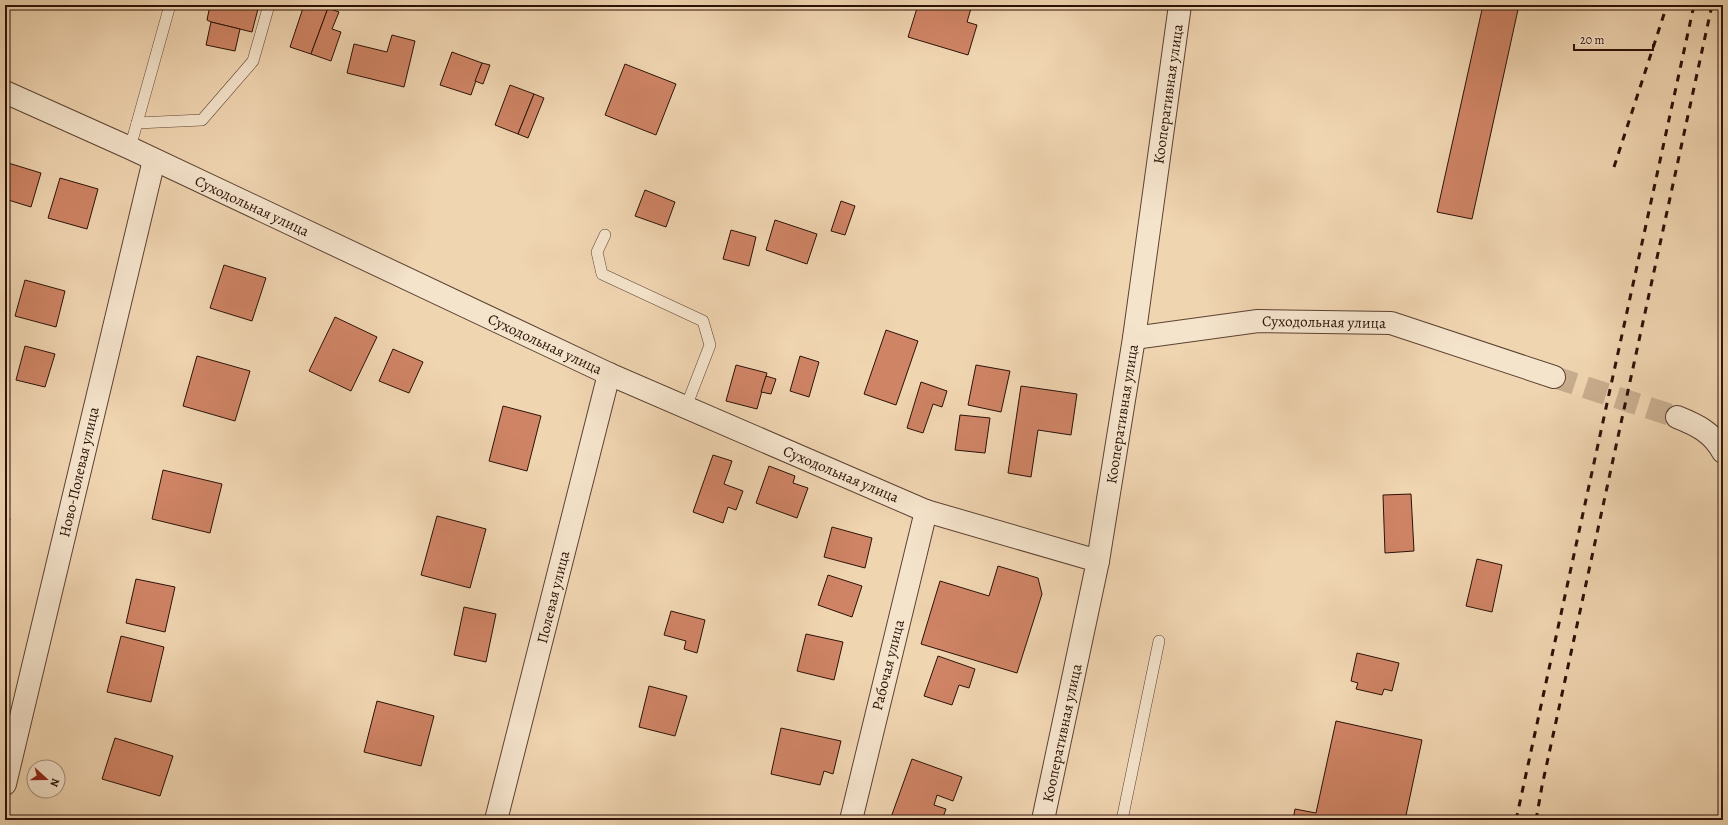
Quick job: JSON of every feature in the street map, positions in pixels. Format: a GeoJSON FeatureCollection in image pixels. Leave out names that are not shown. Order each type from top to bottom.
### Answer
{"type":"FeatureCollection","features":[{"type":"Feature","properties":{"kind":"street","name":"Кооперативная улица"},"geometry":{"type":"LineString","coordinates":[[1043,820],[1098,561],[1134,338],[1180,5]]}},
{"type":"Feature","properties":{"kind":"street","name":"Суходольная улица"},"geometry":{"type":"LineString","coordinates":[[5,92],[130,148],[610,374],[926,511],[1098,561]]}},
{"type":"Feature","properties":{"kind":"street","name":"Ново-Полевая улица"},"geometry":{"type":"LineString","coordinates":[[5,784],[154,160]]}},
{"type":"Feature","properties":{"kind":"street","name":"Суходольная улица"},"geometry":{"type":"LineString","coordinates":[[1134,338],[1258,321],[1391,323],[1554,377]]}},
{"type":"Feature","properties":{"kind":"street","name":"Полевая улица"},"geometry":{"type":"LineString","coordinates":[[496,820],[610,374]]}},
{"type":"Feature","properties":{"kind":"street"},"geometry":{"type":"LineString","coordinates":[[1677,417],[1698,426],[1717,441],[1723,452]]}},
{"type":"Feature","properties":{"kind":"street","name":"Рабочая улица"},"geometry":{"type":"LineString","coordinates":[[851,820],[926,511]]}},
{"type":"Feature","properties":{"kind":"lane"},"geometry":{"type":"LineString","coordinates":[[130,148],[170,5]]}},
{"type":"Feature","properties":{"kind":"lane"},"geometry":{"type":"LineString","coordinates":[[137,123],[202,120],[253,61],[269,5]]}},
{"type":"Feature","properties":{"kind":"lane"},"geometry":{"type":"LineString","coordinates":[[605,235],[597,252],[602,274],[704,320],[710,344],[686,407]]}},
{"type":"Feature","properties":{"kind":"lane"},"geometry":{"type":"LineString","coordinates":[[1122,820],[1159,641]]}},
{"type":"Feature","properties":{"kind":"building"},"geometry":{"type":"Polygon","coordinates":[[[210,5],[259,5],[252,32],[207,20],[210,5]]]}},
{"type":"Feature","properties":{"kind":"building"},"geometry":{"type":"Polygon","coordinates":[[[304,5],[321,5],[328,8],[311,54],[290,47],[304,5]]]}},
{"type":"Feature","properties":{"kind":"building"},"geometry":{"type":"Polygon","coordinates":[[[918,5],[972,5],[967,22],[977,25],[968,55],[908,37],[918,5]]]}},
{"type":"Feature","properties":{"kind":"building"},"geometry":{"type":"Polygon","coordinates":[[[1483,5],[1519,5],[1472,219],[1437,212],[1483,5]]]}},
{"type":"Feature","properties":{"kind":"building"},"geometry":{"type":"Polygon","coordinates":[[[328,8],[339,12],[332,29],[341,32],[331,61],[311,54],[328,8]]]}},
{"type":"Feature","properties":{"kind":"building"},"geometry":{"type":"Polygon","coordinates":[[[211,22],[240,29],[235,51],[206,45],[211,22]]]}},
{"type":"Feature","properties":{"kind":"building"},"geometry":{"type":"Polygon","coordinates":[[[392,35],[415,41],[404,87],[347,73],[354,44],[387,52],[392,35]]]}},
{"type":"Feature","properties":{"kind":"building"},"geometry":{"type":"Polygon","coordinates":[[[452,52],[482,63],[471,95],[440,85],[452,52]]]}},
{"type":"Feature","properties":{"kind":"building"},"geometry":{"type":"Polygon","coordinates":[[[482,63],[490,65],[483,84],[475,81],[482,63]]]}},
{"type":"Feature","properties":{"kind":"building"},"geometry":{"type":"Polygon","coordinates":[[[625,64],[676,84],[656,135],[605,115],[625,64]]]}},
{"type":"Feature","properties":{"kind":"building"},"geometry":{"type":"Polygon","coordinates":[[[510,85],[534,94],[518,134],[495,125],[510,85]]]}},
{"type":"Feature","properties":{"kind":"building"},"geometry":{"type":"Polygon","coordinates":[[[534,94],[544,98],[528,138],[518,134],[534,94]]]}},
{"type":"Feature","properties":{"kind":"building"},"geometry":{"type":"Polygon","coordinates":[[[5,162],[41,173],[31,207],[5,199],[5,162]]]}},
{"type":"Feature","properties":{"kind":"building"},"geometry":{"type":"Polygon","coordinates":[[[60,178],[98,189],[87,229],[48,218],[60,178]]]}},
{"type":"Feature","properties":{"kind":"building"},"geometry":{"type":"Polygon","coordinates":[[[645,190],[675,202],[666,227],[635,216],[645,190]]]}},
{"type":"Feature","properties":{"kind":"building"},"geometry":{"type":"Polygon","coordinates":[[[841,201],[855,206],[845,235],[831,231],[841,201]]]}},
{"type":"Feature","properties":{"kind":"building"},"geometry":{"type":"Polygon","coordinates":[[[775,220],[817,234],[807,264],[766,250],[775,220]]]}},
{"type":"Feature","properties":{"kind":"building"},"geometry":{"type":"Polygon","coordinates":[[[731,230],[756,237],[749,266],[723,259],[731,230]]]}},
{"type":"Feature","properties":{"kind":"building"},"geometry":{"type":"Polygon","coordinates":[[[224,265],[266,278],[252,321],[210,308],[224,265]]]}},
{"type":"Feature","properties":{"kind":"building"},"geometry":{"type":"Polygon","coordinates":[[[25,280],[65,291],[56,327],[15,316],[25,280]]]}},
{"type":"Feature","properties":{"kind":"building"},"geometry":{"type":"Polygon","coordinates":[[[335,317],[377,337],[351,391],[309,371],[335,317]]]}},
{"type":"Feature","properties":{"kind":"building"},"geometry":{"type":"Polygon","coordinates":[[[886,330],[918,341],[896,405],[864,394],[886,330]]]}},
{"type":"Feature","properties":{"kind":"building"},"geometry":{"type":"Polygon","coordinates":[[[25,346],[55,354],[45,387],[16,380],[25,346]]]}},
{"type":"Feature","properties":{"kind":"building"},"geometry":{"type":"Polygon","coordinates":[[[393,349],[423,362],[409,393],[379,381],[393,349]]]}},
{"type":"Feature","properties":{"kind":"building"},"geometry":{"type":"Polygon","coordinates":[[[197,356],[250,371],[235,421],[183,406],[197,356]]]}},
{"type":"Feature","properties":{"kind":"building"},"geometry":{"type":"Polygon","coordinates":[[[800,356],[819,362],[809,397],[790,391],[800,356]]]}},
{"type":"Feature","properties":{"kind":"building"},"geometry":{"type":"Polygon","coordinates":[[[736,365],[767,373],[757,409],[726,401],[736,365]]]}},
{"type":"Feature","properties":{"kind":"building"},"geometry":{"type":"Polygon","coordinates":[[[976,365],[1010,371],[1001,412],[968,405],[976,365]]]}},
{"type":"Feature","properties":{"kind":"building"},"geometry":{"type":"Polygon","coordinates":[[[766,376],[776,379],[771,394],[761,392],[766,376]]]}},
{"type":"Feature","properties":{"kind":"building"},"geometry":{"type":"Polygon","coordinates":[[[921,382],[947,391],[942,407],[933,404],[923,433],[907,428],[921,382]]]}},
{"type":"Feature","properties":{"kind":"building"},"geometry":{"type":"Polygon","coordinates":[[[1021,386],[1077,394],[1071,435],[1038,430],[1031,477],[1008,473],[1021,386]]]}},
{"type":"Feature","properties":{"kind":"building"},"geometry":{"type":"Polygon","coordinates":[[[503,406],[541,416],[527,471],[489,461],[503,406]]]}},
{"type":"Feature","properties":{"kind":"building"},"geometry":{"type":"Polygon","coordinates":[[[960,415],[990,418],[985,453],[955,450],[960,415]]]}},
{"type":"Feature","properties":{"kind":"building"},"geometry":{"type":"Polygon","coordinates":[[[713,455],[732,461],[724,484],[743,491],[736,510],[728,507],[723,523],[693,512],[713,455]]]}},
{"type":"Feature","properties":{"kind":"building"},"geometry":{"type":"Polygon","coordinates":[[[769,466],[795,476],[793,483],[808,488],[797,518],[756,503],[769,466]]]}},
{"type":"Feature","properties":{"kind":"building"},"geometry":{"type":"Polygon","coordinates":[[[163,470],[222,484],[210,533],[152,519],[163,470]]]}},
{"type":"Feature","properties":{"kind":"building"},"geometry":{"type":"Polygon","coordinates":[[[1411,494],[1414,551],[1385,553],[1383,495],[1411,494]]]}},
{"type":"Feature","properties":{"kind":"building"},"geometry":{"type":"Polygon","coordinates":[[[437,516],[486,529],[470,588],[421,575],[437,516]]]}},
{"type":"Feature","properties":{"kind":"building"},"geometry":{"type":"Polygon","coordinates":[[[5,518],[10,519],[5,538],[5,518]]]}},
{"type":"Feature","properties":{"kind":"building"},"geometry":{"type":"Polygon","coordinates":[[[832,527],[872,538],[865,568],[824,557],[832,527]]]}},
{"type":"Feature","properties":{"kind":"building"},"geometry":{"type":"Polygon","coordinates":[[[1477,559],[1502,565],[1492,612],[1466,606],[1477,559]]]}},
{"type":"Feature","properties":{"kind":"building"},"geometry":{"type":"Polygon","coordinates":[[[998,566],[1038,578],[1042,594],[1017,673],[921,644],[940,581],[989,596],[998,566]]]}},
{"type":"Feature","properties":{"kind":"building"},"geometry":{"type":"Polygon","coordinates":[[[828,575],[862,586],[852,617],[818,605],[828,575]]]}},
{"type":"Feature","properties":{"kind":"building"},"geometry":{"type":"Polygon","coordinates":[[[136,579],[175,587],[165,632],[126,623],[136,579]]]}},
{"type":"Feature","properties":{"kind":"building"},"geometry":{"type":"Polygon","coordinates":[[[464,607],[496,614],[486,662],[454,655],[464,607]]]}},
{"type":"Feature","properties":{"kind":"building"},"geometry":{"type":"Polygon","coordinates":[[[671,611],[705,620],[697,653],[684,649],[686,641],[664,635],[671,611]]]}},
{"type":"Feature","properties":{"kind":"building"},"geometry":{"type":"Polygon","coordinates":[[[806,634],[843,642],[834,680],[797,671],[806,634]]]}},
{"type":"Feature","properties":{"kind":"building"},"geometry":{"type":"Polygon","coordinates":[[[121,636],[164,647],[151,702],[107,692],[121,636]]]}},
{"type":"Feature","properties":{"kind":"building"},"geometry":{"type":"Polygon","coordinates":[[[1357,653],[1399,663],[1392,691],[1384,689],[1382,695],[1356,689],[1358,683],[1351,681],[1357,653]]]}},
{"type":"Feature","properties":{"kind":"building"},"geometry":{"type":"Polygon","coordinates":[[[938,656],[975,669],[969,688],[959,685],[952,705],[924,696],[938,656]]]}},
{"type":"Feature","properties":{"kind":"building"},"geometry":{"type":"Polygon","coordinates":[[[649,686],[687,696],[675,736],[639,727],[649,686]]]}},
{"type":"Feature","properties":{"kind":"building"},"geometry":{"type":"Polygon","coordinates":[[[377,701],[434,716],[421,766],[364,752],[377,701]]]}},
{"type":"Feature","properties":{"kind":"building"},"geometry":{"type":"Polygon","coordinates":[[[1336,721],[1422,740],[1405,820],[1293,820],[1295,809],[1316,813],[1336,721]]]}},
{"type":"Feature","properties":{"kind":"building"},"geometry":{"type":"Polygon","coordinates":[[[781,728],[841,741],[833,774],[824,771],[820,785],[771,774],[781,728]]]}},
{"type":"Feature","properties":{"kind":"building"},"geometry":{"type":"Polygon","coordinates":[[[115,738],[173,756],[160,796],[102,779],[115,738]]]}},
{"type":"Feature","properties":{"kind":"building"},"geometry":{"type":"Polygon","coordinates":[[[912,759],[962,777],[953,801],[937,795],[934,805],[946,809],[942,820],[890,820],[912,759]]]}},
{"type":"Feature","properties":{"kind":"tunnel"},"geometry":{"type":"LineString","coordinates":[[1554,377],[1677,417]]}},
{"type":"Feature","properties":{"kind":"railway"},"geometry":{"type":"LineString","coordinates":[[1614,167],[1667,5]]}},
{"type":"Feature","properties":{"kind":"railway"},"geometry":{"type":"LineString","coordinates":[[1516,820],[1694,5]]}},
{"type":"Feature","properties":{"kind":"railway"},"geometry":{"type":"LineString","coordinates":[[1536,820],[1542,786],[1712,5]]}}]}
